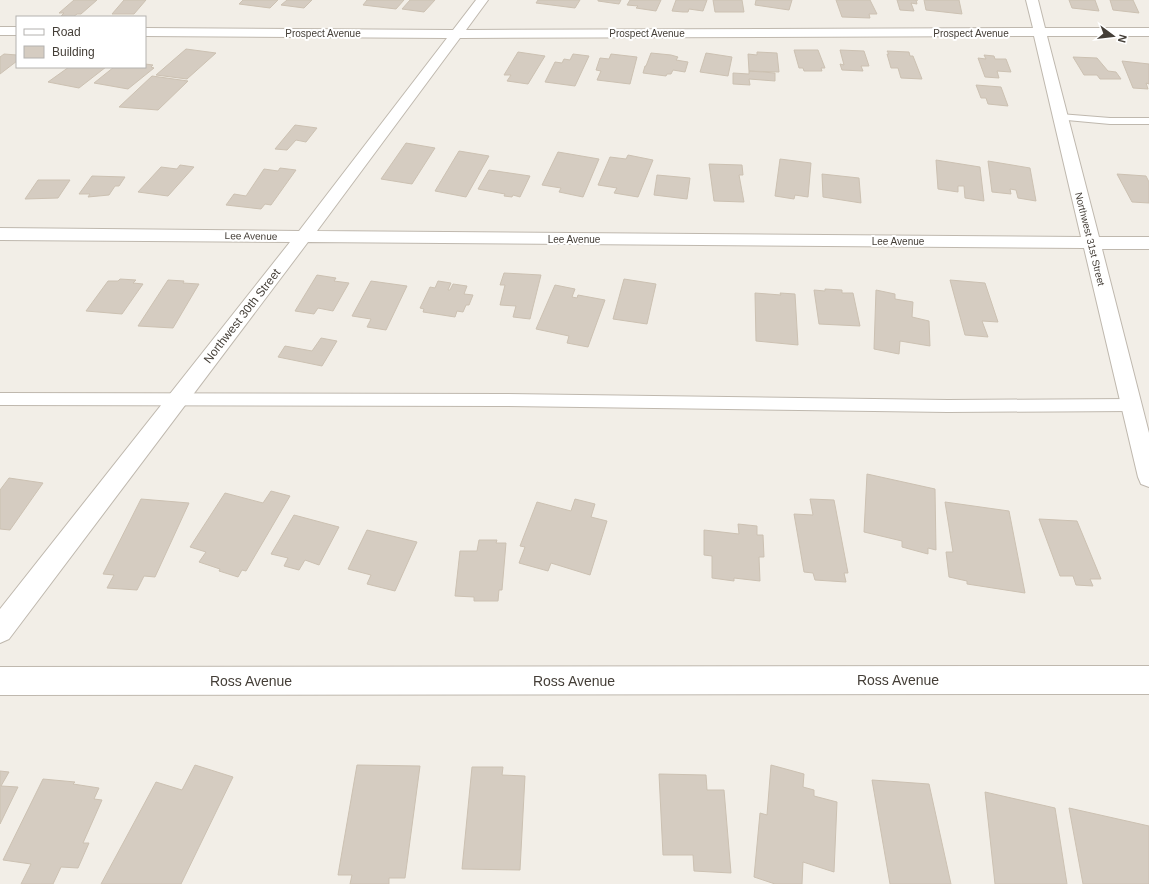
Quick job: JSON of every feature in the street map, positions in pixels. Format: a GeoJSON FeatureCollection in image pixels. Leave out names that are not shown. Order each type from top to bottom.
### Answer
{"type":"FeatureCollection","features":[{"type":"Feature","properties":{"kind":"street","name":"Northwest 30th Street"},"geometry":{"type":"LineString","coordinates":[[0,630],[303,237],[482,0]]}},
{"type":"Feature","properties":{"kind":"street","name":"Northwest 31st Street"},"geometry":{"type":"LineString","coordinates":[[1032,0],[1149,477]]}},
{"type":"Feature","properties":{"kind":"street"},"geometry":{"type":"LineString","coordinates":[[0,31],[16,31]]}},
{"type":"Feature","properties":{"kind":"street","name":"Prospect Avenue"},"geometry":{"type":"LineString","coordinates":[[146,32],[457,34],[1149,32]]}},
{"type":"Feature","properties":{"kind":"street","name":"Lee Avenue"},"geometry":{"type":"LineString","coordinates":[[0,234],[1149,243]]}},
{"type":"Feature","properties":{"kind":"street","name":"Ross Avenue"},"geometry":{"type":"LineString","coordinates":[[0,681],[1149,680]]}},
{"type":"Feature","properties":{"kind":"lane"},"geometry":{"type":"LineString","coordinates":[[1060,117],[1110,121],[1149,121]]}},
{"type":"Feature","properties":{"kind":"lane"},"geometry":{"type":"LineString","coordinates":[[0,398],[493,400],[948,406],[1131,405]]}},
{"type":"Feature","properties":{"kind":"building"},"geometry":{"type":"Polygon","coordinates":[[[74,0],[97,0],[81,14],[74,16],[61,16],[64,13],[59,13],[74,0]]]}},
{"type":"Feature","properties":{"kind":"building"},"geometry":{"type":"Polygon","coordinates":[[[124,0],[146,0],[134,14],[112,14],[124,0]]]}},
{"type":"Feature","properties":{"kind":"building"},"geometry":{"type":"Polygon","coordinates":[[[243,0],[278,0],[270,8],[239,4],[243,0]]]}},
{"type":"Feature","properties":{"kind":"building"},"geometry":{"type":"Polygon","coordinates":[[[287,0],[312,0],[304,8],[281,5],[287,0]]]}},
{"type":"Feature","properties":{"kind":"building"},"geometry":{"type":"Polygon","coordinates":[[[367,0],[404,0],[396,9],[363,5],[367,0]]]}},
{"type":"Feature","properties":{"kind":"building"},"geometry":{"type":"Polygon","coordinates":[[[410,0],[435,0],[424,12],[402,9],[410,0]]]}},
{"type":"Feature","properties":{"kind":"building"},"geometry":{"type":"Polygon","coordinates":[[[538,0],[580,0],[575,8],[536,3],[538,0]]]}},
{"type":"Feature","properties":{"kind":"building"},"geometry":{"type":"Polygon","coordinates":[[[598,0],[621,0],[619,4],[598,0]]]}},
{"type":"Feature","properties":{"kind":"building"},"geometry":{"type":"Polygon","coordinates":[[[630,0],[661,0],[656,11],[636,8],[638,6],[627,5],[630,0]]]}},
{"type":"Feature","properties":{"kind":"building"},"geometry":{"type":"Polygon","coordinates":[[[676,0],[707,0],[703,11],[689,9],[688,12],[683,12],[672,11],[676,0]]]}},
{"type":"Feature","properties":{"kind":"building"},"geometry":{"type":"Polygon","coordinates":[[[713,0],[742,0],[744,12],[715,12],[713,0]]]}},
{"type":"Feature","properties":{"kind":"building"},"geometry":{"type":"Polygon","coordinates":[[[756,0],[792,0],[789,10],[755,5],[756,0]]]}},
{"type":"Feature","properties":{"kind":"building"},"geometry":{"type":"Polygon","coordinates":[[[836,0],[870,0],[877,14],[869,14],[870,18],[842,17],[836,0]]]}},
{"type":"Feature","properties":{"kind":"building"},"geometry":{"type":"Polygon","coordinates":[[[897,0],[916,0],[917,4],[911,3],[914,11],[900,10],[897,0]]]}},
{"type":"Feature","properties":{"kind":"building"},"geometry":{"type":"Polygon","coordinates":[[[924,0],[959,0],[962,14],[926,10],[924,0]]]}},
{"type":"Feature","properties":{"kind":"building"},"geometry":{"type":"Polygon","coordinates":[[[1069,0],[1095,0],[1099,11],[1072,8],[1069,0]]]}},
{"type":"Feature","properties":{"kind":"building"},"geometry":{"type":"Polygon","coordinates":[[[1110,0],[1133,0],[1139,13],[1113,10],[1110,0]]]}},
{"type":"Feature","properties":{"kind":"building"},"geometry":{"type":"Polygon","coordinates":[[[186,49],[216,53],[187,79],[156,75],[186,49]]]}},
{"type":"Feature","properties":{"kind":"building"},"geometry":{"type":"Polygon","coordinates":[[[794,50],[818,50],[825,68],[821,68],[822,71],[804,71],[803,68],[799,68],[794,50]]]}},
{"type":"Feature","properties":{"kind":"building"},"geometry":{"type":"Polygon","coordinates":[[[840,50],[864,51],[869,66],[861,66],[863,71],[842,70],[840,64],[844,65],[840,50]]]}},
{"type":"Feature","properties":{"kind":"building"},"geometry":{"type":"Polygon","coordinates":[[[887,51],[909,52],[910,56],[913,56],[922,79],[901,78],[898,68],[891,68],[887,54],[889,54],[887,51]]]}},
{"type":"Feature","properties":{"kind":"building"},"geometry":{"type":"Polygon","coordinates":[[[518,52],[545,56],[528,84],[507,81],[511,75],[504,75],[518,52]]]}},
{"type":"Feature","properties":{"kind":"building"},"geometry":{"type":"Polygon","coordinates":[[[757,52],[777,53],[779,72],[749,71],[748,54],[757,55],[757,52]]]}},
{"type":"Feature","properties":{"kind":"building"},"geometry":{"type":"Polygon","coordinates":[[[651,53],[671,55],[678,57],[676,60],[688,62],[685,72],[673,70],[671,74],[667,74],[666,76],[643,73],[651,53]]]}},
{"type":"Feature","properties":{"kind":"building"},"geometry":{"type":"Polygon","coordinates":[[[706,53],[732,57],[728,76],[700,72],[706,53]]]}},
{"type":"Feature","properties":{"kind":"building"},"geometry":{"type":"Polygon","coordinates":[[[4,54],[16,55],[16,62],[0,74],[0,57],[4,54]]]}},
{"type":"Feature","properties":{"kind":"building"},"geometry":{"type":"Polygon","coordinates":[[[573,54],[589,56],[575,86],[545,82],[555,62],[562,63],[564,59],[570,60],[573,54]]]}},
{"type":"Feature","properties":{"kind":"building"},"geometry":{"type":"Polygon","coordinates":[[[611,54],[637,57],[630,84],[597,80],[601,71],[596,70],[600,58],[609,59],[611,54]]]}},
{"type":"Feature","properties":{"kind":"building"},"geometry":{"type":"Polygon","coordinates":[[[984,55],[994,56],[995,59],[1006,59],[1011,72],[997,71],[999,78],[985,77],[978,58],[986,59],[984,55]]]}},
{"type":"Feature","properties":{"kind":"building"},"geometry":{"type":"Polygon","coordinates":[[[1073,57],[1097,58],[1108,71],[1116,72],[1121,79],[1100,79],[1097,75],[1084,75],[1073,57]]]}},
{"type":"Feature","properties":{"kind":"building"},"geometry":{"type":"Polygon","coordinates":[[[1122,61],[1149,64],[1149,84],[1146,83],[1148,89],[1133,88],[1122,61]]]}},
{"type":"Feature","properties":{"kind":"building"},"geometry":{"type":"Polygon","coordinates":[[[146,64],[153,65],[151,67],[154,68],[128,89],[94,83],[113,68],[146,68],[146,64]]]}},
{"type":"Feature","properties":{"kind":"building"},"geometry":{"type":"Polygon","coordinates":[[[68,68],[105,68],[79,88],[48,82],[68,68]]]}},
{"type":"Feature","properties":{"kind":"building"},"geometry":{"type":"Polygon","coordinates":[[[749,71],[775,73],[775,81],[749,79],[750,85],[733,84],[733,73],[749,74],[749,71]]]}},
{"type":"Feature","properties":{"kind":"building"},"geometry":{"type":"Polygon","coordinates":[[[152,76],[188,81],[158,110],[119,107],[152,76]]]}},
{"type":"Feature","properties":{"kind":"building"},"geometry":{"type":"Polygon","coordinates":[[[976,85],[1001,87],[1008,106],[988,104],[986,98],[981,98],[976,85]]]}},
{"type":"Feature","properties":{"kind":"building"},"geometry":{"type":"Polygon","coordinates":[[[295,125],[317,128],[306,142],[296,140],[287,150],[275,149],[295,125]]]}},
{"type":"Feature","properties":{"kind":"building"},"geometry":{"type":"Polygon","coordinates":[[[406,143],[435,148],[412,184],[381,179],[406,143]]]}},
{"type":"Feature","properties":{"kind":"building"},"geometry":{"type":"Polygon","coordinates":[[[459,151],[489,156],[466,197],[435,191],[459,151]]]}},
{"type":"Feature","properties":{"kind":"building"},"geometry":{"type":"Polygon","coordinates":[[[558,152],[599,159],[583,197],[559,192],[561,188],[542,185],[558,152]]]}},
{"type":"Feature","properties":{"kind":"building"},"geometry":{"type":"Polygon","coordinates":[[[628,155],[653,160],[638,197],[614,193],[617,188],[598,185],[610,157],[626,159],[628,155]]]}},
{"type":"Feature","properties":{"kind":"building"},"geometry":{"type":"Polygon","coordinates":[[[780,159],[811,163],[808,197],[795,195],[794,199],[775,196],[780,159]]]}},
{"type":"Feature","properties":{"kind":"building"},"geometry":{"type":"Polygon","coordinates":[[[936,160],[980,167],[984,201],[965,198],[964,186],[958,186],[958,192],[938,189],[936,160]]]}},
{"type":"Feature","properties":{"kind":"building"},"geometry":{"type":"Polygon","coordinates":[[[988,161],[1030,168],[1036,201],[1018,198],[1016,190],[1010,189],[1011,194],[992,192],[988,161]]]}},
{"type":"Feature","properties":{"kind":"building"},"geometry":{"type":"Polygon","coordinates":[[[709,164],[742,165],[743,175],[739,175],[744,202],[714,201],[709,164]]]}},
{"type":"Feature","properties":{"kind":"building"},"geometry":{"type":"Polygon","coordinates":[[[180,165],[194,167],[168,196],[138,192],[161,167],[177,169],[180,165]]]}},
{"type":"Feature","properties":{"kind":"building"},"geometry":{"type":"Polygon","coordinates":[[[280,168],[296,170],[271,205],[265,204],[261,209],[226,205],[234,194],[246,196],[264,169],[278,171],[280,168]]]}},
{"type":"Feature","properties":{"kind":"building"},"geometry":{"type":"Polygon","coordinates":[[[489,170],[530,176],[520,197],[513,195],[512,197],[504,196],[505,194],[478,189],[489,170]]]}},
{"type":"Feature","properties":{"kind":"building"},"geometry":{"type":"Polygon","coordinates":[[[822,174],[859,178],[861,203],[823,197],[822,174]]]}},
{"type":"Feature","properties":{"kind":"building"},"geometry":{"type":"Polygon","coordinates":[[[1117,174],[1146,176],[1149,182],[1149,203],[1132,202],[1117,174]]]}},
{"type":"Feature","properties":{"kind":"building"},"geometry":{"type":"Polygon","coordinates":[[[657,175],[690,178],[687,199],[654,195],[657,175]]]}},
{"type":"Feature","properties":{"kind":"building"},"geometry":{"type":"Polygon","coordinates":[[[92,176],[125,177],[119,186],[115,186],[109,195],[88,197],[90,194],[79,194],[92,176]]]}},
{"type":"Feature","properties":{"kind":"building"},"geometry":{"type":"Polygon","coordinates":[[[38,180],[70,180],[58,198],[25,199],[38,180]]]}},
{"type":"Feature","properties":{"kind":"building"},"geometry":{"type":"Polygon","coordinates":[[[504,273],[541,275],[530,319],[513,317],[516,306],[500,305],[505,285],[500,285],[504,273]]]}},
{"type":"Feature","properties":{"kind":"building"},"geometry":{"type":"Polygon","coordinates":[[[317,275],[336,278],[334,281],[349,283],[333,311],[318,308],[314,314],[295,311],[317,275]]]}},
{"type":"Feature","properties":{"kind":"building"},"geometry":{"type":"Polygon","coordinates":[[[120,279],[136,280],[133,283],[143,284],[122,314],[86,311],[108,281],[118,281],[120,279]]]}},
{"type":"Feature","properties":{"kind":"building"},"geometry":{"type":"Polygon","coordinates":[[[624,279],[656,284],[647,324],[613,319],[624,279]]]}},
{"type":"Feature","properties":{"kind":"building"},"geometry":{"type":"Polygon","coordinates":[[[168,280],[199,284],[173,328],[138,326],[168,280]]]}},
{"type":"Feature","properties":{"kind":"building"},"geometry":{"type":"Polygon","coordinates":[[[950,280],[985,283],[998,322],[982,321],[988,337],[965,335],[950,280]]]}},
{"type":"Feature","properties":{"kind":"building"},"geometry":{"type":"Polygon","coordinates":[[[371,281],[407,286],[386,330],[367,327],[371,319],[352,316],[371,281]]]}},
{"type":"Feature","properties":{"kind":"building"},"geometry":{"type":"Polygon","coordinates":[[[438,281],[451,283],[448,290],[450,290],[453,284],[467,286],[464,294],[473,295],[469,305],[466,305],[463,312],[457,311],[455,317],[423,312],[424,309],[420,308],[430,287],[435,288],[438,281]]]}},
{"type":"Feature","properties":{"kind":"building"},"geometry":{"type":"Polygon","coordinates":[[[555,285],[575,289],[572,297],[577,298],[578,295],[605,300],[588,347],[567,343],[569,336],[536,329],[555,285]]]}},
{"type":"Feature","properties":{"kind":"building"},"geometry":{"type":"Polygon","coordinates":[[[825,289],[842,290],[842,293],[853,293],[860,326],[819,324],[814,290],[825,291],[825,289]]]}},
{"type":"Feature","properties":{"kind":"building"},"geometry":{"type":"Polygon","coordinates":[[[876,290],[895,294],[895,299],[913,302],[912,317],[929,321],[930,346],[900,341],[899,354],[874,349],[876,290]]]}},
{"type":"Feature","properties":{"kind":"building"},"geometry":{"type":"Polygon","coordinates":[[[755,293],[781,295],[780,293],[795,294],[798,345],[756,341],[755,293]]]}},
{"type":"Feature","properties":{"kind":"building"},"geometry":{"type":"Polygon","coordinates":[[[321,338],[337,341],[322,366],[278,357],[285,346],[312,351],[321,338]]]}},
{"type":"Feature","properties":{"kind":"building"},"geometry":{"type":"Polygon","coordinates":[[[867,474],[935,489],[936,550],[928,548],[928,554],[902,547],[902,541],[864,532],[867,474]]]}},
{"type":"Feature","properties":{"kind":"building"},"geometry":{"type":"Polygon","coordinates":[[[9,478],[43,483],[10,530],[0,529],[0,490],[9,478]]]}},
{"type":"Feature","properties":{"kind":"building"},"geometry":{"type":"Polygon","coordinates":[[[271,491],[290,496],[246,571],[242,570],[238,577],[219,571],[220,569],[199,562],[206,552],[190,547],[225,493],[263,503],[271,491]]]}},
{"type":"Feature","properties":{"kind":"building"},"geometry":{"type":"Polygon","coordinates":[[[141,499],[189,503],[155,577],[144,576],[137,590],[107,588],[114,575],[103,574],[141,499]]]}},
{"type":"Feature","properties":{"kind":"building"},"geometry":{"type":"Polygon","coordinates":[[[575,499],[595,504],[591,517],[607,521],[590,575],[551,563],[548,571],[519,563],[525,547],[520,546],[537,502],[571,511],[575,499]]]}},
{"type":"Feature","properties":{"kind":"building"},"geometry":{"type":"Polygon","coordinates":[[[810,499],[834,500],[848,573],[844,573],[846,582],[815,580],[813,573],[804,572],[794,514],[813,515],[810,499]]]}},
{"type":"Feature","properties":{"kind":"building"},"geometry":{"type":"Polygon","coordinates":[[[945,502],[1009,511],[1025,593],[967,584],[967,581],[949,577],[946,552],[953,552],[945,502]]]}},
{"type":"Feature","properties":{"kind":"building"},"geometry":{"type":"Polygon","coordinates":[[[294,515],[339,527],[319,565],[305,560],[299,570],[284,566],[288,558],[271,554],[294,515]]]}},
{"type":"Feature","properties":{"kind":"building"},"geometry":{"type":"Polygon","coordinates":[[[1039,519],[1077,521],[1101,579],[1090,579],[1093,586],[1076,585],[1073,576],[1060,576],[1039,519]]]}},
{"type":"Feature","properties":{"kind":"building"},"geometry":{"type":"Polygon","coordinates":[[[738,524],[757,526],[757,535],[763,535],[764,557],[759,557],[760,581],[734,578],[734,581],[712,578],[712,556],[704,555],[704,530],[739,534],[738,524]]]}},
{"type":"Feature","properties":{"kind":"building"},"geometry":{"type":"Polygon","coordinates":[[[367,530],[417,542],[395,591],[367,584],[371,575],[348,569],[367,530]]]}},
{"type":"Feature","properties":{"kind":"building"},"geometry":{"type":"Polygon","coordinates":[[[479,540],[497,540],[496,543],[506,543],[502,590],[499,590],[498,601],[474,601],[474,597],[455,596],[460,551],[477,551],[479,540]]]}},
{"type":"Feature","properties":{"kind":"building"},"geometry":{"type":"Polygon","coordinates":[[[195,765],[233,777],[181,884],[101,884],[156,782],[182,790],[195,765]]]}},
{"type":"Feature","properties":{"kind":"building"},"geometry":{"type":"Polygon","coordinates":[[[357,765],[420,766],[405,878],[389,878],[389,884],[350,884],[352,875],[338,875],[357,765]]]}},
{"type":"Feature","properties":{"kind":"building"},"geometry":{"type":"Polygon","coordinates":[[[771,765],[804,774],[803,787],[814,790],[814,796],[837,802],[834,872],[803,862],[802,884],[775,884],[754,877],[760,813],[767,815],[771,765]]]}},
{"type":"Feature","properties":{"kind":"building"},"geometry":{"type":"Polygon","coordinates":[[[472,767],[503,767],[502,775],[525,776],[520,870],[462,869],[472,767]]]}},
{"type":"Feature","properties":{"kind":"building"},"geometry":{"type":"Polygon","coordinates":[[[0,771],[9,772],[1,786],[18,787],[0,824],[0,771]]]}},
{"type":"Feature","properties":{"kind":"building"},"geometry":{"type":"Polygon","coordinates":[[[659,774],[706,775],[707,790],[724,790],[731,873],[694,871],[693,855],[663,855],[659,774]]]}},
{"type":"Feature","properties":{"kind":"building"},"geometry":{"type":"Polygon","coordinates":[[[43,779],[75,782],[73,784],[99,788],[94,799],[102,800],[83,843],[89,843],[78,868],[61,867],[53,884],[21,884],[31,864],[3,860],[43,779]]]}},
{"type":"Feature","properties":{"kind":"building"},"geometry":{"type":"Polygon","coordinates":[[[872,780],[929,784],[951,884],[890,884],[872,780]]]}},
{"type":"Feature","properties":{"kind":"building"},"geometry":{"type":"Polygon","coordinates":[[[985,792],[1055,808],[1067,884],[995,884],[985,792]]]}},
{"type":"Feature","properties":{"kind":"building"},"geometry":{"type":"Polygon","coordinates":[[[1069,808],[1149,826],[1149,884],[1083,884],[1069,808]]]}}]}
